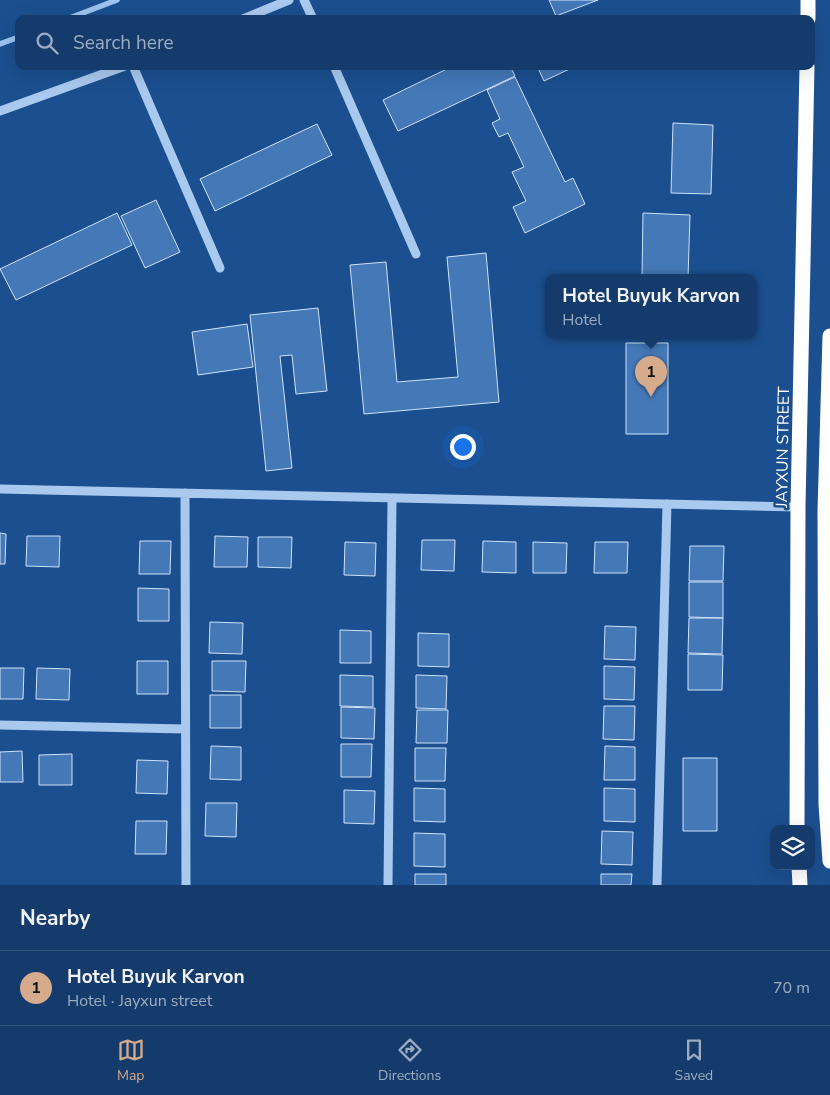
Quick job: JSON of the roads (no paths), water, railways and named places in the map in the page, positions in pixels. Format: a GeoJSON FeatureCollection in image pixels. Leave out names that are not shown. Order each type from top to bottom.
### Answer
{"type":"FeatureCollection","features":[{"type":"Feature","properties":{"kind":"highway"},"geometry":{"type":"LineString","coordinates":[[808,0],[808,15]]}},
{"type":"Feature","properties":{"kind":"highway","name":"JAYXUN STREET"},"geometry":{"type":"LineString","coordinates":[[797,825],[798,507],[807,70]]}},
{"type":"Feature","properties":{"kind":"highway"},"geometry":{"type":"LineString","coordinates":[[830,336],[825,532],[826,804],[830,861]]}},
{"type":"Feature","properties":{"kind":"highway"},"geometry":{"type":"LineString","coordinates":[[799,870],[800,885]]}},
{"type":"Feature","properties":{"kind":"street"},"geometry":{"type":"LineString","coordinates":[[252,15],[288,0]]}},
{"type":"Feature","properties":{"kind":"street"},"geometry":{"type":"LineString","coordinates":[[304,0],[310,15]]}},
{"type":"Feature","properties":{"kind":"street"},"geometry":{"type":"LineString","coordinates":[[0,111],[114,70]]}},
{"type":"Feature","properties":{"kind":"street"},"geometry":{"type":"LineString","coordinates":[[135,70],[220,268]]}},
{"type":"Feature","properties":{"kind":"street"},"geometry":{"type":"LineString","coordinates":[[336,70],[416,254]]}},
{"type":"Feature","properties":{"kind":"street"},"geometry":{"type":"LineString","coordinates":[[0,489],[798,507]]}},
{"type":"Feature","properties":{"kind":"street"},"geometry":{"type":"LineString","coordinates":[[185,493],[186,885]]}},
{"type":"Feature","properties":{"kind":"street"},"geometry":{"type":"LineString","coordinates":[[388,885],[392,498]]}},
{"type":"Feature","properties":{"kind":"street"},"geometry":{"type":"LineString","coordinates":[[657,885],[667,504]]}},
{"type":"Feature","properties":{"kind":"street"},"geometry":{"type":"LineString","coordinates":[[0,725],[185,729]]}},
{"type":"Feature","properties":{"kind":"waterway"},"geometry":{"type":"LineString","coordinates":[[78,15],[117,0]]}},
{"type":"Feature","properties":{"kind":"waterway"},"geometry":{"type":"LineString","coordinates":[[0,44],[15,38]]}},
{"type":"Feature","properties":{"kind":"place","name":"Hotel Buyuk Karvon"},"geometry":{"type":"Point","coordinates":[651,397]}}]}
